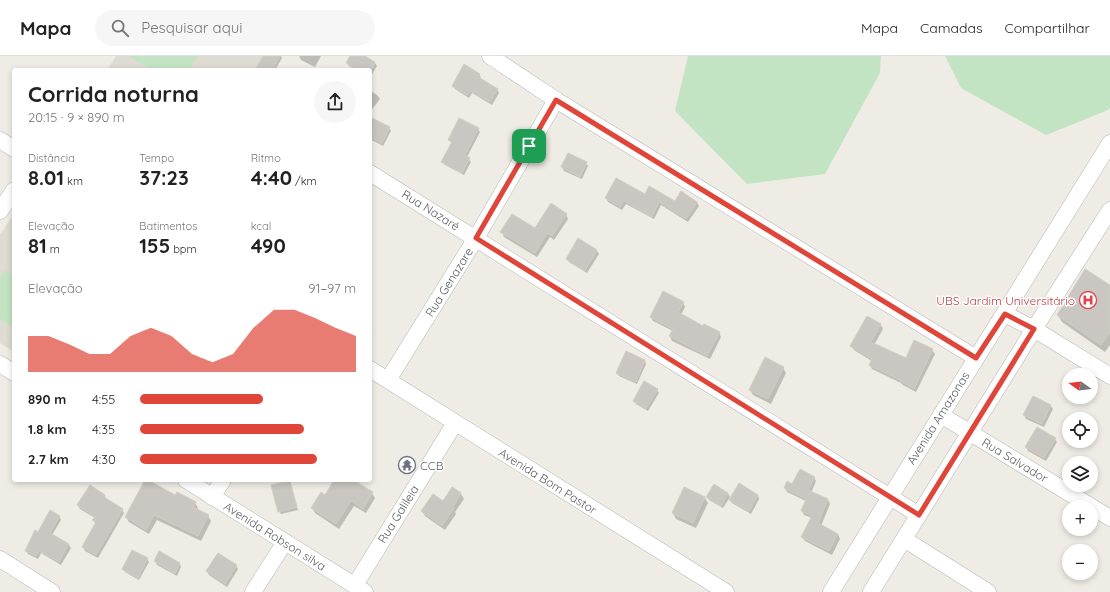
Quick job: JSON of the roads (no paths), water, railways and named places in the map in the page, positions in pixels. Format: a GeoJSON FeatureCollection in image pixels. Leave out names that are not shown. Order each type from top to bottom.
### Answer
{"type":"FeatureCollection","features":[{"type":"Feature","properties":{"kind":"street"},"geometry":{"type":"LineString","coordinates":[[490,56],[556,100],[976,358]]}},
{"type":"Feature","properties":{"kind":"street","name":"Rua Genazare"},"geometry":{"type":"LineString","coordinates":[[388,380],[476,238],[556,100]]}},
{"type":"Feature","properties":{"kind":"street"},"geometry":{"type":"LineString","coordinates":[[0,140],[12,148]]}},
{"type":"Feature","properties":{"kind":"street","name":"Avenida Amazonas"},"geometry":{"type":"LineString","coordinates":[[831,592],[1110,143]]}},
{"type":"Feature","properties":{"kind":"street","name":"Rua Nazaré"},"geometry":{"type":"LineString","coordinates":[[372,174],[919,515]]}},
{"type":"Feature","properties":{"kind":"street"},"geometry":{"type":"LineString","coordinates":[[0,211],[12,193]]}},
{"type":"Feature","properties":{"kind":"street"},"geometry":{"type":"LineString","coordinates":[[871,592],[971,433],[1034,329],[1110,210]]}},
{"type":"Feature","properties":{"kind":"street"},"geometry":{"type":"LineString","coordinates":[[1005,314],[1034,329],[1110,376]]}},
{"type":"Feature","properties":{"kind":"street"},"geometry":{"type":"LineString","coordinates":[[0,364],[12,372]]}},
{"type":"Feature","properties":{"kind":"street","name":"Avenida Bom Pastor"},"geometry":{"type":"LineString","coordinates":[[372,370],[726,592]]}},
{"type":"Feature","properties":{"kind":"street","name":"Rua Salvador"},"geometry":{"type":"LineString","coordinates":[[941,415],[1110,518]]}},
{"type":"Feature","properties":{"kind":"street","name":"Rua Galileia"},"geometry":{"type":"LineString","coordinates":[[360,589],[455,423]]}},
{"type":"Feature","properties":{"kind":"street","name":"Avenida Robson silva"},"geometry":{"type":"LineString","coordinates":[[189,482],[360,589]]}},
{"type":"Feature","properties":{"kind":"street"},"geometry":{"type":"LineString","coordinates":[[212,497],[222,482]]}},
{"type":"Feature","properties":{"kind":"street"},"geometry":{"type":"LineString","coordinates":[[904,539],[988,592]]}},
{"type":"Feature","properties":{"kind":"street"},"geometry":{"type":"LineString","coordinates":[[253,592],[285,542]]}},
{"type":"Feature","properties":{"kind":"street"},"geometry":{"type":"LineString","coordinates":[[0,559],[52,592]]}},
{"type":"Feature","properties":{"kind":"place","name":"UBS Jardim Universitário"},"geometry":{"type":"Point","coordinates":[1088,300]}},
{"type":"Feature","properties":{"kind":"place","name":"CCB"},"geometry":{"type":"Point","coordinates":[407,465]}}]}
